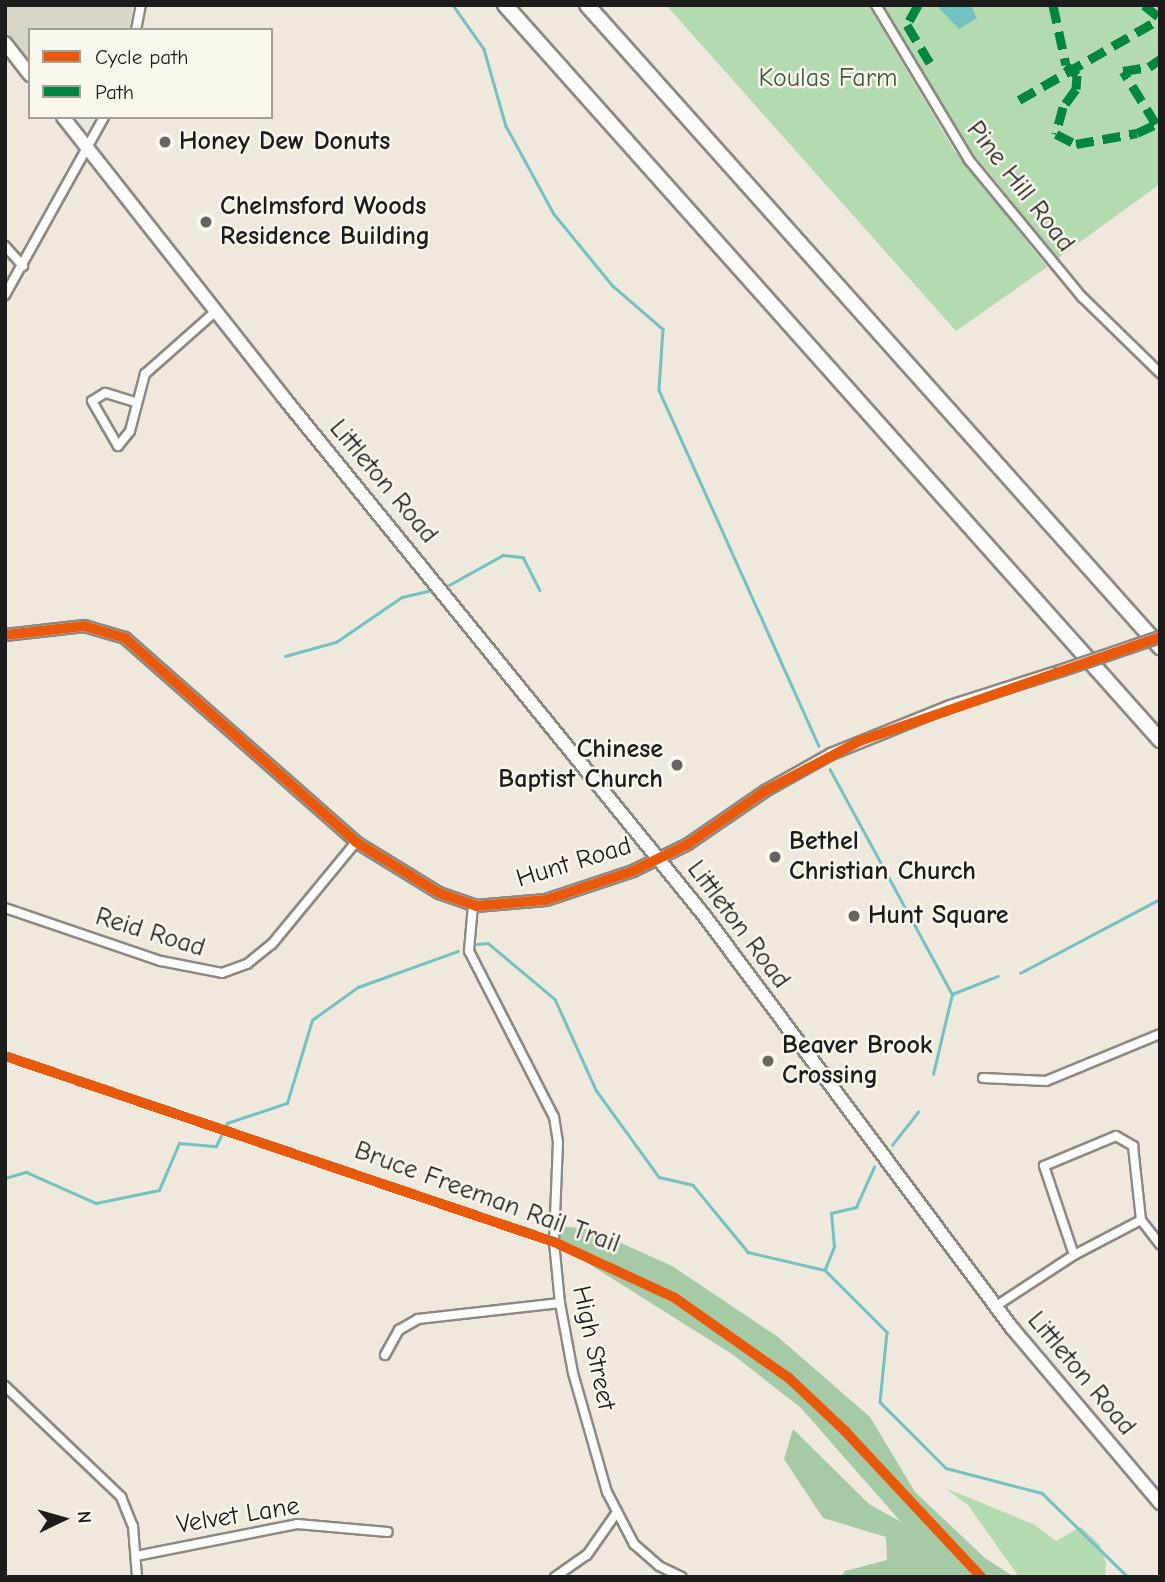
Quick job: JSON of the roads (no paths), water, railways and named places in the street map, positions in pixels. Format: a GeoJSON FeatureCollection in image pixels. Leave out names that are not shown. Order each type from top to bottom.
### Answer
{"type":"FeatureCollection","features":[{"type":"Feature","properties":{"kind":"highway"},"geometry":{"type":"LineString","coordinates":[[505,5],[1160,740]]}},
{"type":"Feature","properties":{"kind":"highway"},"geometry":{"type":"LineString","coordinates":[[587,5],[1160,647]]}},
{"type":"Feature","properties":{"kind":"main road"},"geometry":{"type":"LineString","coordinates":[[5,43],[28,72]]}},
{"type":"Feature","properties":{"kind":"main road","name":"Littleton Road"},"geometry":{"type":"LineString","coordinates":[[64,119],[216,311],[660,859],[996,1307],[1160,1503]]}},
{"type":"Feature","properties":{"kind":"street"},"geometry":{"type":"LineString","coordinates":[[136,28],[141,5]]}},
{"type":"Feature","properties":{"kind":"street","name":"Pine Hill Road"},"geometry":{"type":"LineString","coordinates":[[876,5],[969,160],[1082,297],[1160,373]]}},
{"type":"Feature","properties":{"kind":"street"},"geometry":{"type":"LineString","coordinates":[[5,295],[103,119]]}},
{"type":"Feature","properties":{"kind":"street"},"geometry":{"type":"LineString","coordinates":[[5,246],[23,266]]}},
{"type":"Feature","properties":{"kind":"street"},"geometry":{"type":"LineString","coordinates":[[135,402],[105,393],[92,401],[118,446],[130,431],[135,402],[145,374],[216,311]]}},
{"type":"Feature","properties":{"kind":"street","name":"Hunt Road"},"geometry":{"type":"LineString","coordinates":[[5,635],[84,626],[125,638],[356,842],[439,893],[473,905],[511,906],[546,900],[660,859],[765,791],[831,754],[950,706],[1160,637]]}},
{"type":"Feature","properties":{"kind":"street","name":"Reid Road"},"geometry":{"type":"LineString","coordinates":[[5,908],[161,961],[222,973],[247,964],[272,944],[356,842]]}},
{"type":"Feature","properties":{"kind":"street","name":"High Street"},"geometry":{"type":"LineString","coordinates":[[473,905],[469,950],[545,1094],[557,1129],[554,1242],[560,1303],[578,1391],[615,1515],[641,1551],[682,1577]]}},
{"type":"Feature","properties":{"kind":"street"},"geometry":{"type":"LineString","coordinates":[[983,1078],[1046,1081],[1160,1034]]}},
{"type":"Feature","properties":{"kind":"street"},"geometry":{"type":"LineString","coordinates":[[1074,1255],[1044,1166],[1116,1136],[1133,1146],[1141,1220],[1160,1244]]}},
{"type":"Feature","properties":{"kind":"street"},"geometry":{"type":"LineString","coordinates":[[996,1307],[1074,1255],[1141,1220]]}},
{"type":"Feature","properties":{"kind":"street"},"geometry":{"type":"LineString","coordinates":[[385,1355],[399,1330],[418,1319],[560,1303]]}},
{"type":"Feature","properties":{"kind":"street"},"geometry":{"type":"LineString","coordinates":[[5,1386],[121,1497],[131,1517],[138,1577]]}},
{"type":"Feature","properties":{"kind":"street"},"geometry":{"type":"LineString","coordinates":[[555,1577],[587,1555],[615,1515]]}},
{"type":"Feature","properties":{"kind":"street","name":"Velvet Lane"},"geometry":{"type":"LineString","coordinates":[[136,1556],[297,1524],[388,1532]]}},
{"type":"Feature","properties":{"kind":"water"},"geometry":{"type":"Polygon","coordinates":[[[971,5],[977,18],[959,29],[937,6],[971,5]]]}},
{"type":"Feature","properties":{"kind":"waterway"},"geometry":{"type":"LineString","coordinates":[[453,5],[484,49],[506,126],[554,214],[613,286],[663,329],[659,390],[819,746]]}},
{"type":"Feature","properties":{"kind":"waterway"},"geometry":{"type":"LineString","coordinates":[[449,585],[503,555],[523,557],[540,590]]}},
{"type":"Feature","properties":{"kind":"waterway"},"geometry":{"type":"LineString","coordinates":[[285,656],[336,642],[402,597],[428,591]]}},
{"type":"Feature","properties":{"kind":"waterway"},"geometry":{"type":"LineString","coordinates":[[830,769],[952,994]]}},
{"type":"Feature","properties":{"kind":"waterway"},"geometry":{"type":"LineString","coordinates":[[1020,973],[1160,899]]}},
{"type":"Feature","properties":{"kind":"waterway"},"geometry":{"type":"LineString","coordinates":[[477,944],[488,943],[555,999],[596,1090],[659,1177],[693,1185],[748,1252],[825,1270],[887,1332],[880,1402],[946,1468],[1042,1493],[1128,1577]]}},
{"type":"Feature","properties":{"kind":"waterway"},"geometry":{"type":"LineString","coordinates":[[5,1178],[26,1172],[96,1203],[159,1190],[179,1143],[216,1146],[227,1123],[287,1103],[312,1020],[358,987],[458,951]]}},
{"type":"Feature","properties":{"kind":"waterway"},"geometry":{"type":"LineString","coordinates":[[933,1074],[952,994],[998,976]]}},
{"type":"Feature","properties":{"kind":"waterway"},"geometry":{"type":"LineString","coordinates":[[892,1145],[918,1112]]}},
{"type":"Feature","properties":{"kind":"waterway"},"geometry":{"type":"LineString","coordinates":[[825,1269],[834,1247],[831,1213],[856,1207],[874,1167]]}},
{"type":"Feature","properties":{"kind":"place","name":"Honey Dew Donuts"},"geometry":{"type":"Point","coordinates":[165,142]}},
{"type":"Feature","properties":{"kind":"place","name":"Chelmsford Woods Residence Building"},"geometry":{"type":"Point","coordinates":[206,222]}},
{"type":"Feature","properties":{"kind":"place","name":"Chinese Baptist Church"},"geometry":{"type":"Point","coordinates":[677,765]}},
{"type":"Feature","properties":{"kind":"place","name":"Bethel Christian Church"},"geometry":{"type":"Point","coordinates":[775,857]}},
{"type":"Feature","properties":{"kind":"place","name":"Hunt Square"},"geometry":{"type":"Point","coordinates":[854,916]}},
{"type":"Feature","properties":{"kind":"place","name":"Beaver Brook Crossing"},"geometry":{"type":"Point","coordinates":[768,1061]}},
{"type":"Feature","properties":{"kind":"park label","name":"Koulas Farm"},"geometry":{"type":"Point","coordinates":[828,79]}}]}
